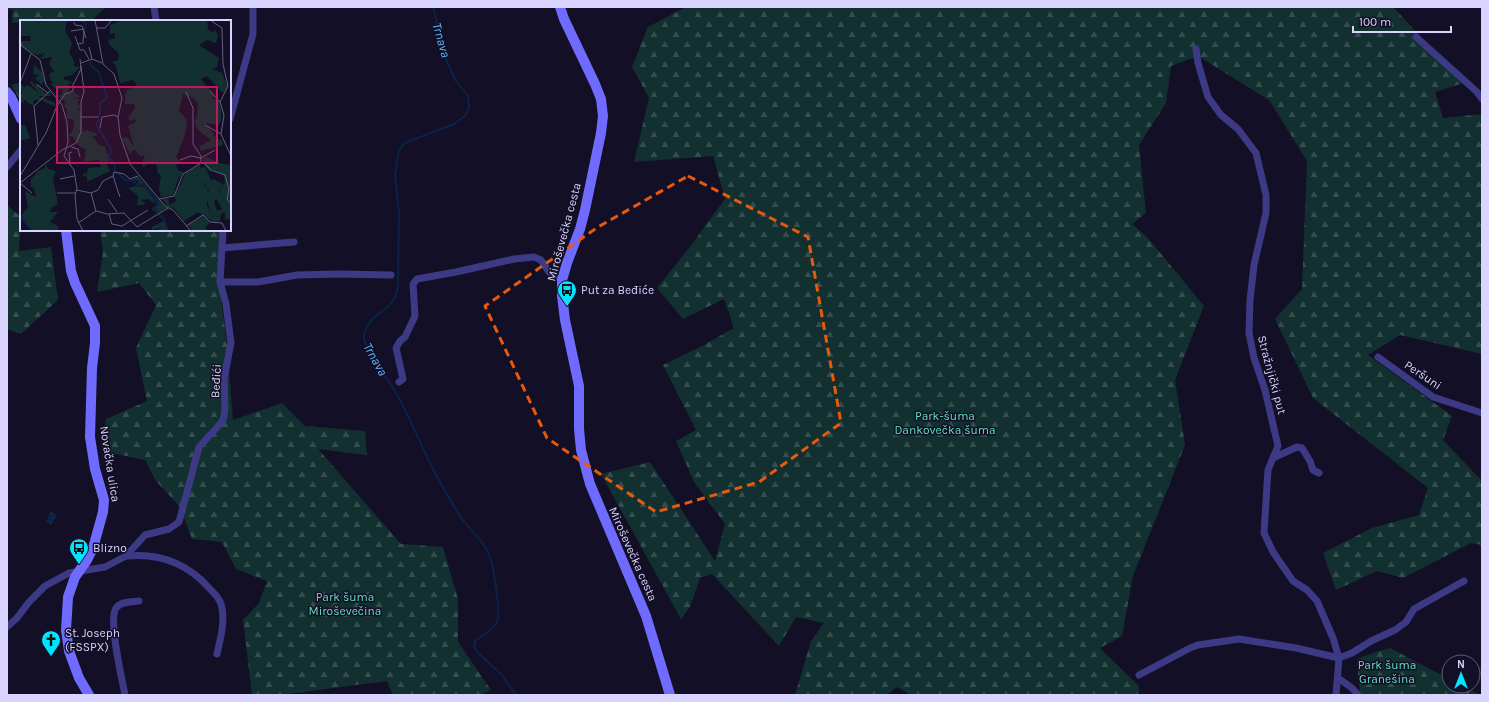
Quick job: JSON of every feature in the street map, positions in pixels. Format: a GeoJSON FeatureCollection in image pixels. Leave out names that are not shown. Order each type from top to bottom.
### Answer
{"type":"FeatureCollection","features":[{"type":"Feature","properties":{"kind":"main road","name":"Miroševečka cesta"},"geometry":{"type":"LineString","coordinates":[[560,7],[564,19],[596,84],[601,99],[603,116],[601,133],[585,210],[562,280],[565,320],[579,386],[579,429],[581,450],[590,484],[646,616],[670,695]]}},
{"type":"Feature","properties":{"kind":"main road"},"geometry":{"type":"LineString","coordinates":[[7,92],[11,97],[20,117]]}},
{"type":"Feature","properties":{"kind":"main road","name":"Novačka ulica"},"geometry":{"type":"LineString","coordinates":[[66,231],[71,271],[95,326],[95,343],[92,363],[90,429],[93,458],[103,496],[104,506],[91,555],[75,577],[68,597],[66,630],[69,652],[89,695]]}},
{"type":"Feature","properties":{"kind":"street"},"geometry":{"type":"LineString","coordinates":[[154,7],[156,20]]}},
{"type":"Feature","properties":{"kind":"street"},"geometry":{"type":"LineString","coordinates":[[231,115],[253,34],[253,7]]}},
{"type":"Feature","properties":{"kind":"street"},"geometry":{"type":"LineString","coordinates":[[1416,37],[1482,99]]}},
{"type":"Feature","properties":{"kind":"street","name":"Stražnjički put"},"geometry":{"type":"LineString","coordinates":[[1196,50],[1198,63],[1208,98],[1221,115],[1238,129],[1256,153],[1266,195],[1266,213],[1254,264],[1249,333],[1254,358],[1265,390],[1278,446],[1268,470],[1264,533],[1273,552],[1292,581],[1307,590],[1317,601],[1340,658],[1336,695]]}},
{"type":"Feature","properties":{"kind":"street"},"geometry":{"type":"LineString","coordinates":[[7,167],[20,151]]}},
{"type":"Feature","properties":{"kind":"street","name":"Beđići"},"geometry":{"type":"LineString","coordinates":[[126,556],[145,535],[169,529],[179,522],[199,447],[202,442],[218,428],[224,417],[224,379],[231,344],[226,304],[220,282],[223,231]]}},
{"type":"Feature","properties":{"kind":"street"},"geometry":{"type":"LineString","coordinates":[[222,248],[294,242]]}},
{"type":"Feature","properties":{"kind":"street"},"geometry":{"type":"LineString","coordinates":[[399,382],[402,379],[396,348],[400,341],[405,337],[415,316],[413,284],[417,279],[514,259],[534,257],[541,260],[549,272],[562,280]]}},
{"type":"Feature","properties":{"kind":"street"},"geometry":{"type":"LineString","coordinates":[[220,282],[258,282],[304,275],[391,275]]}},
{"type":"Feature","properties":{"kind":"street","name":"Peršuni"},"geometry":{"type":"LineString","coordinates":[[1378,357],[1433,397],[1482,413]]}},
{"type":"Feature","properties":{"kind":"street"},"geometry":{"type":"LineString","coordinates":[[1273,458],[1298,447],[1302,448],[1310,461],[1313,470],[1319,473]]}},
{"type":"Feature","properties":{"kind":"street"},"geometry":{"type":"LineString","coordinates":[[7,628],[29,602],[46,586],[69,573],[105,567],[126,556],[142,554],[164,559],[183,566],[200,578],[219,599],[223,610],[217,654]]}},
{"type":"Feature","properties":{"kind":"street"},"geometry":{"type":"LineString","coordinates":[[1139,675],[1198,645],[1239,639],[1296,648],[1340,658],[1395,630],[1406,622],[1414,609],[1464,581]]}},
{"type":"Feature","properties":{"kind":"street"},"geometry":{"type":"LineString","coordinates":[[125,695],[114,635],[114,615],[116,607],[125,603],[139,601]]}},
{"type":"Feature","properties":{"kind":"street"},"geometry":{"type":"LineString","coordinates":[[1338,678],[1352,688],[1358,695]]}},
{"type":"Feature","properties":{"kind":"highlighted area"},"geometry":{"type":"Polygon","coordinates":[[[688,176],[808,237],[841,423],[759,482],[656,512],[547,438],[485,306],[598,227],[688,176]]]}},
{"type":"Feature","properties":{"kind":"green space"},"geometry":{"type":"Polygon","coordinates":[[[7,7],[106,7],[92,20],[20,20],[20,22],[12,23],[13,10],[7,9],[7,7]]]}},
{"type":"Feature","properties":{"kind":"green space","name":"Park-šuma Dankovečka šuma"},"geometry":{"type":"Polygon","coordinates":[[[686,7],[1393,7],[1464,83],[1435,92],[1443,118],[1482,114],[1482,354],[1400,335],[1368,355],[1452,416],[1443,440],[1482,481],[1482,545],[1471,543],[1403,578],[1377,571],[1336,590],[1323,553],[1372,528],[1419,515],[1428,488],[1313,398],[1275,319],[1302,289],[1307,161],[1269,100],[1198,56],[1171,66],[1166,103],[1139,145],[1146,213],[1132,224],[1148,238],[1204,306],[1175,380],[1185,445],[1133,576],[1122,636],[1100,648],[1139,686],[1138,695],[911,695],[897,687],[887,695],[795,695],[811,641],[824,623],[796,617],[779,646],[712,574],[700,578],[690,607],[681,619],[601,474],[650,462],[715,561],[725,524],[694,482],[676,441],[696,430],[663,365],[734,328],[724,299],[683,319],[657,288],[725,199],[713,156],[634,162],[649,98],[632,67],[648,27],[686,7]]]}},
{"type":"Feature","properties":{"kind":"green space"},"geometry":{"type":"Polygon","coordinates":[[[20,82],[20,99],[11,85],[20,82]]]}},
{"type":"Feature","properties":{"kind":"green space"},"geometry":{"type":"Polygon","coordinates":[[[7,205],[20,216],[19,251],[51,247],[58,300],[21,334],[7,329],[7,205]]]}},
{"type":"Feature","properties":{"kind":"green space","name":"Park šuma Miroševečina"},"geometry":{"type":"Polygon","coordinates":[[[100,231],[220,231],[219,285],[227,344],[233,420],[282,403],[305,426],[365,431],[367,455],[318,449],[401,544],[443,547],[458,599],[458,642],[491,690],[480,695],[393,695],[387,681],[280,695],[252,695],[243,620],[259,603],[267,581],[236,569],[222,542],[192,539],[180,507],[156,481],[145,460],[102,451],[106,419],[147,401],[136,348],[156,305],[139,283],[97,292],[103,252],[100,231]]]}},
{"type":"Feature","properties":{"kind":"green space","name":"Park šuma Granešina"},"geometry":{"type":"Polygon","coordinates":[[[1390,648],[1441,675],[1441,694],[1480,695],[1360,695],[1357,659],[1390,648]]]}},
{"type":"Feature","properties":{"kind":"water"},"geometry":{"type":"Polygon","coordinates":[[[51,512],[57,516],[51,524],[46,521],[51,512]]]}},
{"type":"Feature","properties":{"kind":"waterway","name":"Trnava"},"geometry":{"type":"LineString","coordinates":[[433,7],[446,60],[456,81],[468,96],[469,108],[465,116],[454,124],[405,143],[399,150],[395,175],[399,212],[397,291],[390,304],[367,326],[364,339],[372,357],[401,401],[436,475],[464,522],[487,550],[492,565],[496,587],[498,618],[492,629],[475,641],[474,647],[478,653],[501,674],[516,695]]}},
{"type":"Feature","properties":{"kind":"place","name":"Put za Beđiće"},"geometry":{"type":"Point","coordinates":[567,307]}},
{"type":"Feature","properties":{"kind":"place","name":"Blizno"},"geometry":{"type":"Point","coordinates":[79,565]}},
{"type":"Feature","properties":{"kind":"place","name":"St. Joseph (FSSPX)"},"geometry":{"type":"Point","coordinates":[51,657]}}]}
